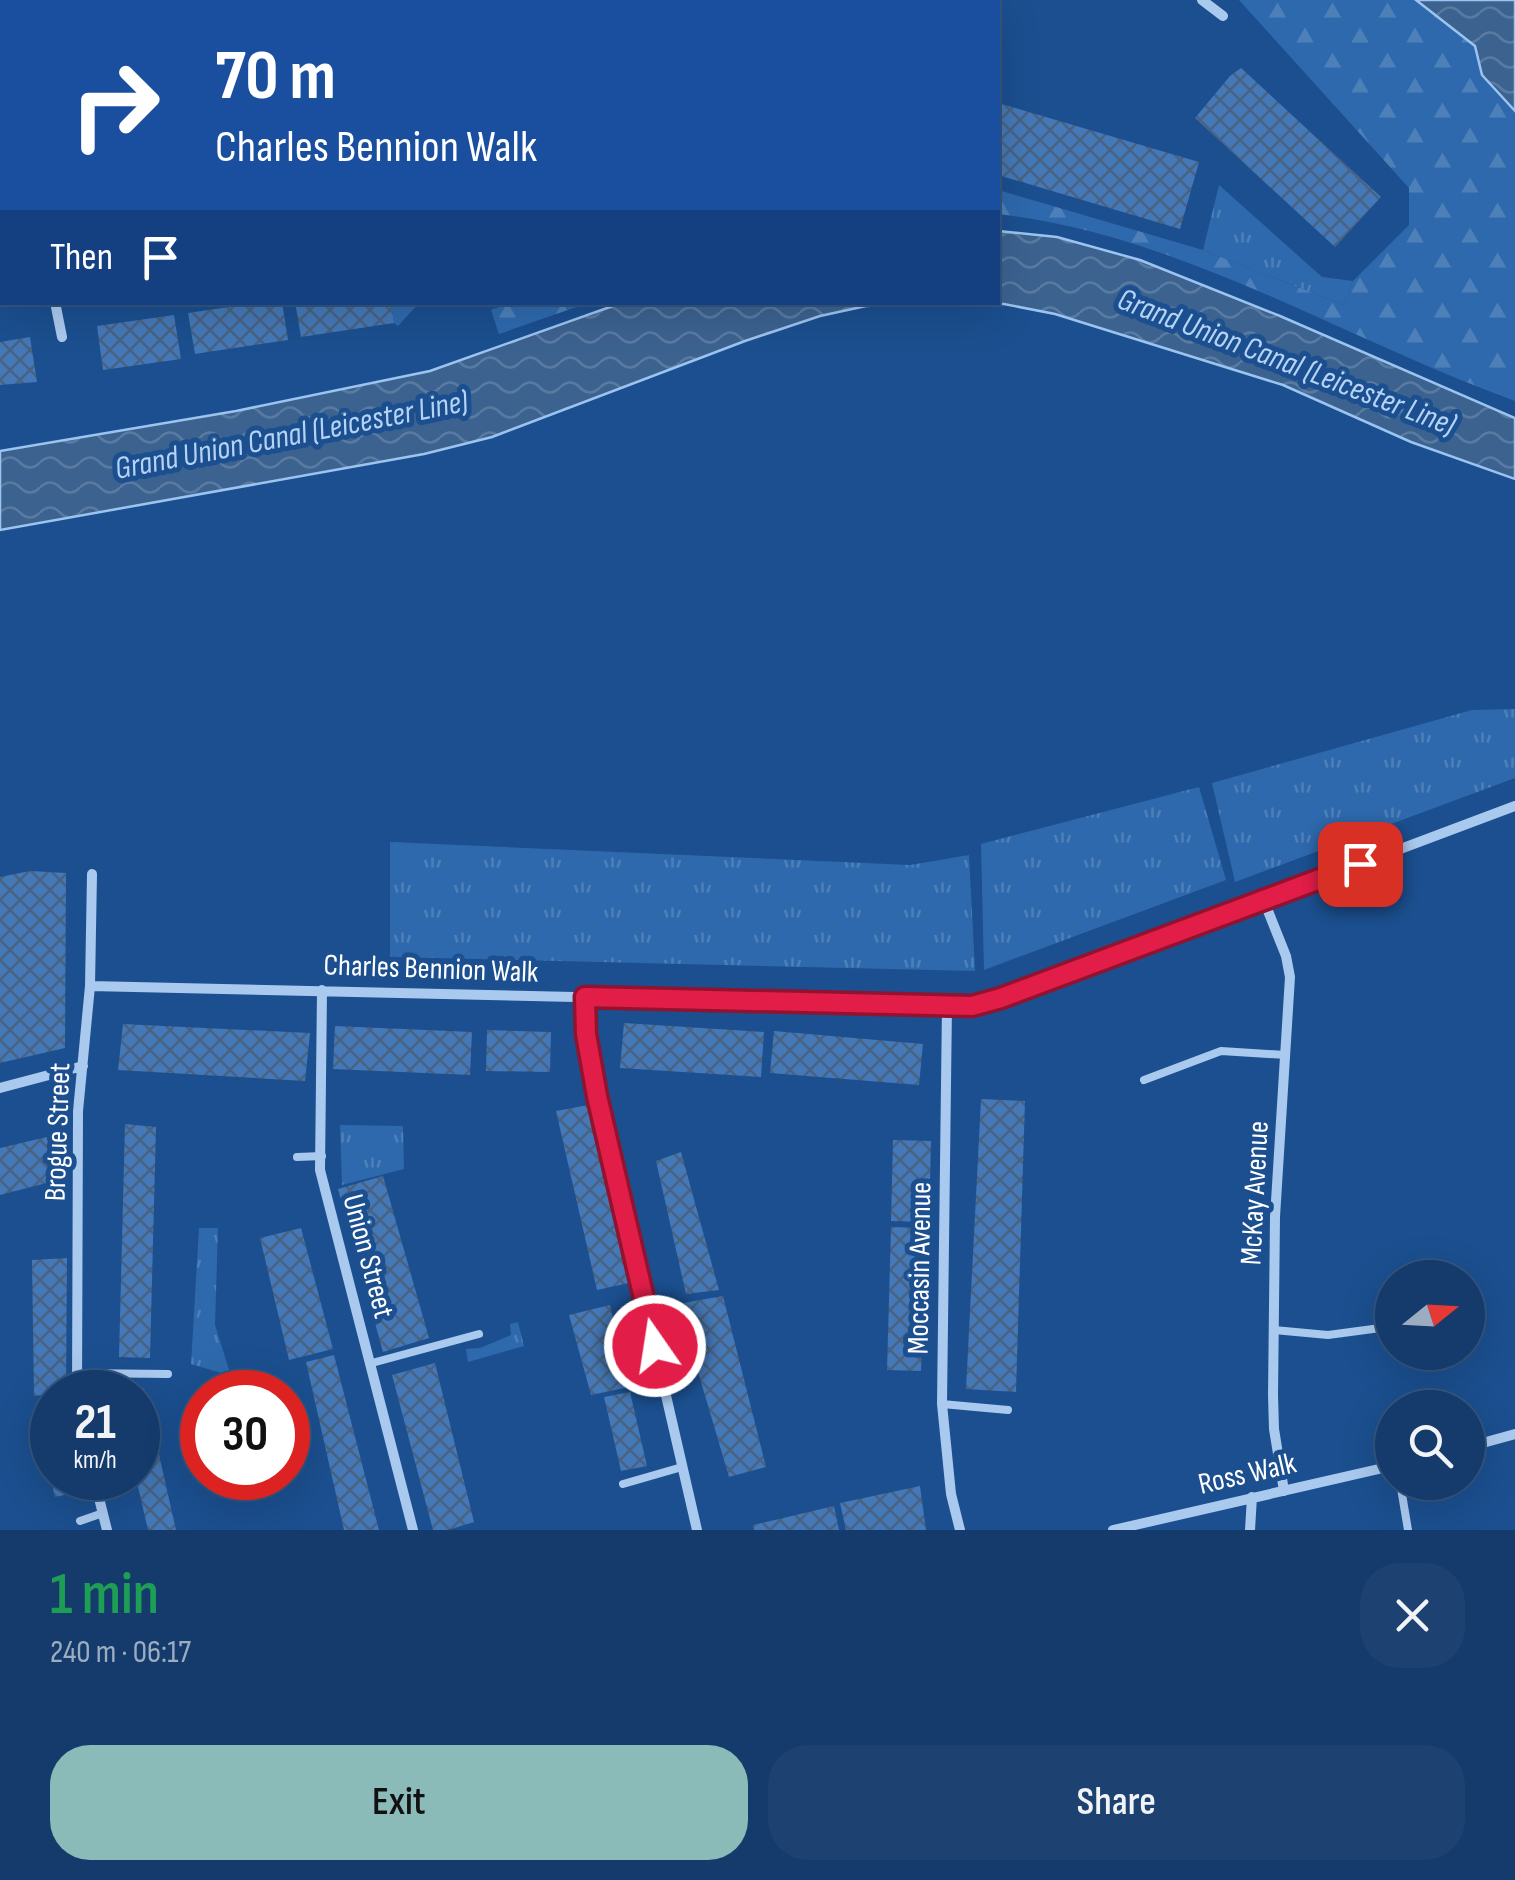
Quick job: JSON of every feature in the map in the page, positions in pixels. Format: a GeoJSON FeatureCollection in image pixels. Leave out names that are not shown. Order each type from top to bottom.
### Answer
{"type":"FeatureCollection","features":[{"type":"Feature","properties":{"kind":"street"},"geometry":{"type":"LineString","coordinates":[[1202,0],[1222,16]]}},
{"type":"Feature","properties":{"kind":"street"},"geometry":{"type":"LineString","coordinates":[[56,305],[62,337]]}},
{"type":"Feature","properties":{"kind":"street","name":"Charles Bennion Walk"},"geometry":{"type":"LineString","coordinates":[[90,986],[947,1006],[987,1003],[1515,806]]}},
{"type":"Feature","properties":{"kind":"street","name":"Brogue Street"},"geometry":{"type":"LineString","coordinates":[[78,1370],[78,1111],[90,986],[92,874]]}},
{"type":"Feature","properties":{"kind":"street","name":"McKay Avenue"},"geometry":{"type":"LineString","coordinates":[[1264,901],[1290,976],[1275,1217],[1272,1416],[1284,1491]]}},
{"type":"Feature","properties":{"kind":"street","name":"Union Street"},"geometry":{"type":"LineString","coordinates":[[322,990],[320,1170],[413,1530]]}},
{"type":"Feature","properties":{"kind":"street"},"geometry":{"type":"LineString","coordinates":[[585,997],[586,1034],[597,1096],[698,1530]]}},
{"type":"Feature","properties":{"kind":"street","name":"Moccasin Avenue"},"geometry":{"type":"LineString","coordinates":[[947,1006],[942,1404],[950,1494],[960,1530]]}},
{"type":"Feature","properties":{"kind":"street"},"geometry":{"type":"LineString","coordinates":[[0,1088],[83,1066]]}},
{"type":"Feature","properties":{"kind":"street"},"geometry":{"type":"LineString","coordinates":[[1485,1442],[1515,1434]]}},
{"type":"Feature","properties":{"kind":"street","name":"Ross Walk"},"geometry":{"type":"LineString","coordinates":[[1113,1530],[1375,1470]]}},
{"type":"Feature","properties":{"kind":"street"},"geometry":{"type":"LineString","coordinates":[[1250,1530],[1252,1498]]}},
{"type":"Feature","properties":{"kind":"street"},"geometry":{"type":"LineString","coordinates":[[100,1500],[107,1530]]}},
{"type":"Feature","properties":{"kind":"lane"},"geometry":{"type":"LineString","coordinates":[[1144,1080],[1221,1052],[1286,1055]]}},
{"type":"Feature","properties":{"kind":"lane"},"geometry":{"type":"LineString","coordinates":[[296,1158],[322,1156]]}},
{"type":"Feature","properties":{"kind":"lane"},"geometry":{"type":"LineString","coordinates":[[1274,1330],[1328,1336],[1375,1330]]}},
{"type":"Feature","properties":{"kind":"lane"},"geometry":{"type":"LineString","coordinates":[[372,1363],[479,1334]]}},
{"type":"Feature","properties":{"kind":"lane"},"geometry":{"type":"LineString","coordinates":[[160,1374],[168,1374]]}},
{"type":"Feature","properties":{"kind":"lane"},"geometry":{"type":"LineString","coordinates":[[942,1404],[1008,1410]]}},
{"type":"Feature","properties":{"kind":"lane"},"geometry":{"type":"LineString","coordinates":[[623,1484],[682,1466]]}},
{"type":"Feature","properties":{"kind":"lane"},"geometry":{"type":"LineString","coordinates":[[1403,1500],[1408,1530]]}},
{"type":"Feature","properties":{"kind":"lane"},"geometry":{"type":"LineString","coordinates":[[80,1521],[103,1513]]}},
{"type":"Feature","properties":{"kind":"green space"},"geometry":{"type":"Polygon","coordinates":[[[1239,0],[1416,0],[1475,46],[1482,75],[1515,111],[1515,401],[1197,266],[1132,243],[1000,214],[1000,191],[1203,250],[1344,305],[1353,281],[1409,225],[1409,188],[1239,0]]]}},
{"type":"Feature","properties":{"kind":"green space"},"geometry":{"type":"Polygon","coordinates":[[[1219,185],[1322,277],[1353,281],[1344,305],[1203,250],[1219,185]]]}},
{"type":"Feature","properties":{"kind":"green space"},"geometry":{"type":"Polygon","coordinates":[[[391,305],[417,305],[398,326],[391,305]]]}},
{"type":"Feature","properties":{"kind":"green space"},"geometry":{"type":"Polygon","coordinates":[[[505,305],[582,305],[499,334],[491,310],[505,305]]]}},
{"type":"Feature","properties":{"kind":"green space"},"geometry":{"type":"Polygon","coordinates":[[[1515,709],[1515,778],[1235,882],[1212,783],[1472,710],[1515,709]]]}},
{"type":"Feature","properties":{"kind":"green space"},"geometry":{"type":"Polygon","coordinates":[[[1199,787],[1226,880],[984,970],[981,844],[1199,787]]]}},
{"type":"Feature","properties":{"kind":"green space"},"geometry":{"type":"Polygon","coordinates":[[[390,842],[910,865],[969,855],[975,971],[390,957],[390,842]]]}},
{"type":"Feature","properties":{"kind":"green space"},"geometry":{"type":"Polygon","coordinates":[[[340,1125],[403,1126],[404,1169],[342,1185],[340,1125]]]}},
{"type":"Feature","properties":{"kind":"green space"},"geometry":{"type":"Polygon","coordinates":[[[199,1228],[218,1228],[215,1325],[229,1370],[191,1364],[199,1228]]]}},
{"type":"Feature","properties":{"kind":"green space"},"geometry":{"type":"Polygon","coordinates":[[[518,1322],[524,1346],[468,1362],[466,1349],[480,1348],[511,1335],[510,1324],[518,1322]]]}},
{"type":"Feature","properties":{"kind":"water"},"geometry":{"type":"Polygon","coordinates":[[[1416,0],[1515,0],[1515,111],[1482,75],[1475,46],[1416,0]]]}},
{"type":"Feature","properties":{"kind":"water","name":"Grand Union Canal (Leicester Line)"},"geometry":{"type":"Polygon","coordinates":[[[1000,231],[1057,237],[1140,260],[1515,418],[1515,479],[1411,442],[1283,385],[1055,314],[1000,304],[1000,231]]]}},
{"type":"Feature","properties":{"kind":"water","name":"Grand Union Canal (Leicester Line)"},"geometry":{"type":"Polygon","coordinates":[[[615,305],[885,305],[820,316],[745,341],[492,437],[424,454],[0,530],[0,451],[236,411],[430,371],[615,305]]]}},
{"type":"Feature","properties":{"kind":"building"},"geometry":{"type":"Polygon","coordinates":[[[1241,68],[1381,197],[1335,247],[1195,118],[1241,68]]]}},
{"type":"Feature","properties":{"kind":"building"},"geometry":{"type":"Polygon","coordinates":[[[1000,104],[1199,162],[1180,229],[1000,176],[1000,104]]]}},
{"type":"Feature","properties":{"kind":"building"},"geometry":{"type":"Polygon","coordinates":[[[242,305],[282,305],[288,340],[195,354],[188,313],[242,305]]]}},
{"type":"Feature","properties":{"kind":"building"},"geometry":{"type":"Polygon","coordinates":[[[296,305],[391,305],[394,323],[301,337],[296,305]]]}},
{"type":"Feature","properties":{"kind":"building"},"geometry":{"type":"Polygon","coordinates":[[[174,315],[181,359],[103,370],[97,326],[174,315]]]}},
{"type":"Feature","properties":{"kind":"building"},"geometry":{"type":"Polygon","coordinates":[[[30,337],[37,382],[0,385],[0,342],[30,337]]]}},
{"type":"Feature","properties":{"kind":"building"},"geometry":{"type":"Polygon","coordinates":[[[30,871],[66,873],[65,1048],[0,1063],[0,877],[30,871]]]}},
{"type":"Feature","properties":{"kind":"building"},"geometry":{"type":"Polygon","coordinates":[[[624,1023],[764,1032],[761,1077],[620,1068],[624,1023]]]}},
{"type":"Feature","properties":{"kind":"building"},"geometry":{"type":"Polygon","coordinates":[[[123,1024],[310,1033],[305,1081],[118,1070],[123,1024]]]}},
{"type":"Feature","properties":{"kind":"building"},"geometry":{"type":"Polygon","coordinates":[[[335,1026],[472,1032],[470,1075],[333,1069],[335,1026]]]}},
{"type":"Feature","properties":{"kind":"building"},"geometry":{"type":"Polygon","coordinates":[[[487,1030],[551,1032],[550,1072],[486,1071],[487,1030]]]}},
{"type":"Feature","properties":{"kind":"building"},"geometry":{"type":"Polygon","coordinates":[[[774,1031],[923,1044],[919,1085],[770,1073],[774,1031]]]}},
{"type":"Feature","properties":{"kind":"building"},"geometry":{"type":"Polygon","coordinates":[[[981,1099],[1025,1101],[1016,1392],[966,1389],[981,1099]]]}},
{"type":"Feature","properties":{"kind":"building"},"geometry":{"type":"Polygon","coordinates":[[[588,1105],[629,1283],[597,1290],[556,1111],[588,1105]]]}},
{"type":"Feature","properties":{"kind":"building"},"geometry":{"type":"Polygon","coordinates":[[[125,1124],[156,1127],[150,1358],[119,1357],[125,1124]]]}},
{"type":"Feature","properties":{"kind":"building"},"geometry":{"type":"Polygon","coordinates":[[[51,1136],[62,1179],[0,1195],[0,1148],[51,1136]]]}},
{"type":"Feature","properties":{"kind":"building"},"geometry":{"type":"Polygon","coordinates":[[[893,1140],[931,1141],[929,1222],[891,1221],[893,1140]]]}},
{"type":"Feature","properties":{"kind":"building"},"geometry":{"type":"Polygon","coordinates":[[[681,1152],[719,1290],[686,1294],[656,1161],[681,1152]]]}},
{"type":"Feature","properties":{"kind":"building"},"geometry":{"type":"Polygon","coordinates":[[[383,1176],[429,1338],[383,1352],[338,1189],[383,1176]]]}},
{"type":"Feature","properties":{"kind":"building"},"geometry":{"type":"Polygon","coordinates":[[[891,1227],[926,1228],[921,1371],[887,1370],[891,1227]]]}},
{"type":"Feature","properties":{"kind":"building"},"geometry":{"type":"Polygon","coordinates":[[[301,1228],[333,1349],[289,1360],[260,1238],[301,1228]]]}},
{"type":"Feature","properties":{"kind":"building"},"geometry":{"type":"Polygon","coordinates":[[[67,1258],[66,1370],[34,1370],[32,1260],[67,1258]]]}},
{"type":"Feature","properties":{"kind":"building"},"geometry":{"type":"Polygon","coordinates":[[[723,1296],[766,1467],[729,1477],[678,1304],[723,1296]]]}},
{"type":"Feature","properties":{"kind":"building"},"geometry":{"type":"Polygon","coordinates":[[[610,1305],[629,1387],[591,1395],[569,1315],[610,1305]]]}},
{"type":"Feature","properties":{"kind":"building"},"geometry":{"type":"Polygon","coordinates":[[[334,1355],[379,1530],[344,1530],[306,1362],[334,1355]]]}},
{"type":"Feature","properties":{"kind":"building"},"geometry":{"type":"Polygon","coordinates":[[[435,1363],[474,1522],[448,1530],[433,1530],[392,1375],[435,1363]]]}},
{"type":"Feature","properties":{"kind":"building"},"geometry":{"type":"Polygon","coordinates":[[[630,1392],[647,1466],[621,1471],[604,1397],[630,1392]]]}},
{"type":"Feature","properties":{"kind":"building"},"geometry":{"type":"Polygon","coordinates":[[[160,1459],[176,1530],[148,1530],[141,1500],[160,1500],[160,1459]]]}},
{"type":"Feature","properties":{"kind":"building"},"geometry":{"type":"Polygon","coordinates":[[[920,1486],[926,1530],[846,1530],[840,1503],[920,1486]]]}},
{"type":"Feature","properties":{"kind":"building"},"geometry":{"type":"Polygon","coordinates":[[[834,1506],[839,1530],[754,1530],[753,1525],[834,1506]]]}},
{"type":"Feature","properties":{"kind":"route"},"geometry":{"type":"LineString","coordinates":[[655,1346],[597,1096],[586,1034],[585,997],[972,1006],[1360,864]]}}]}
